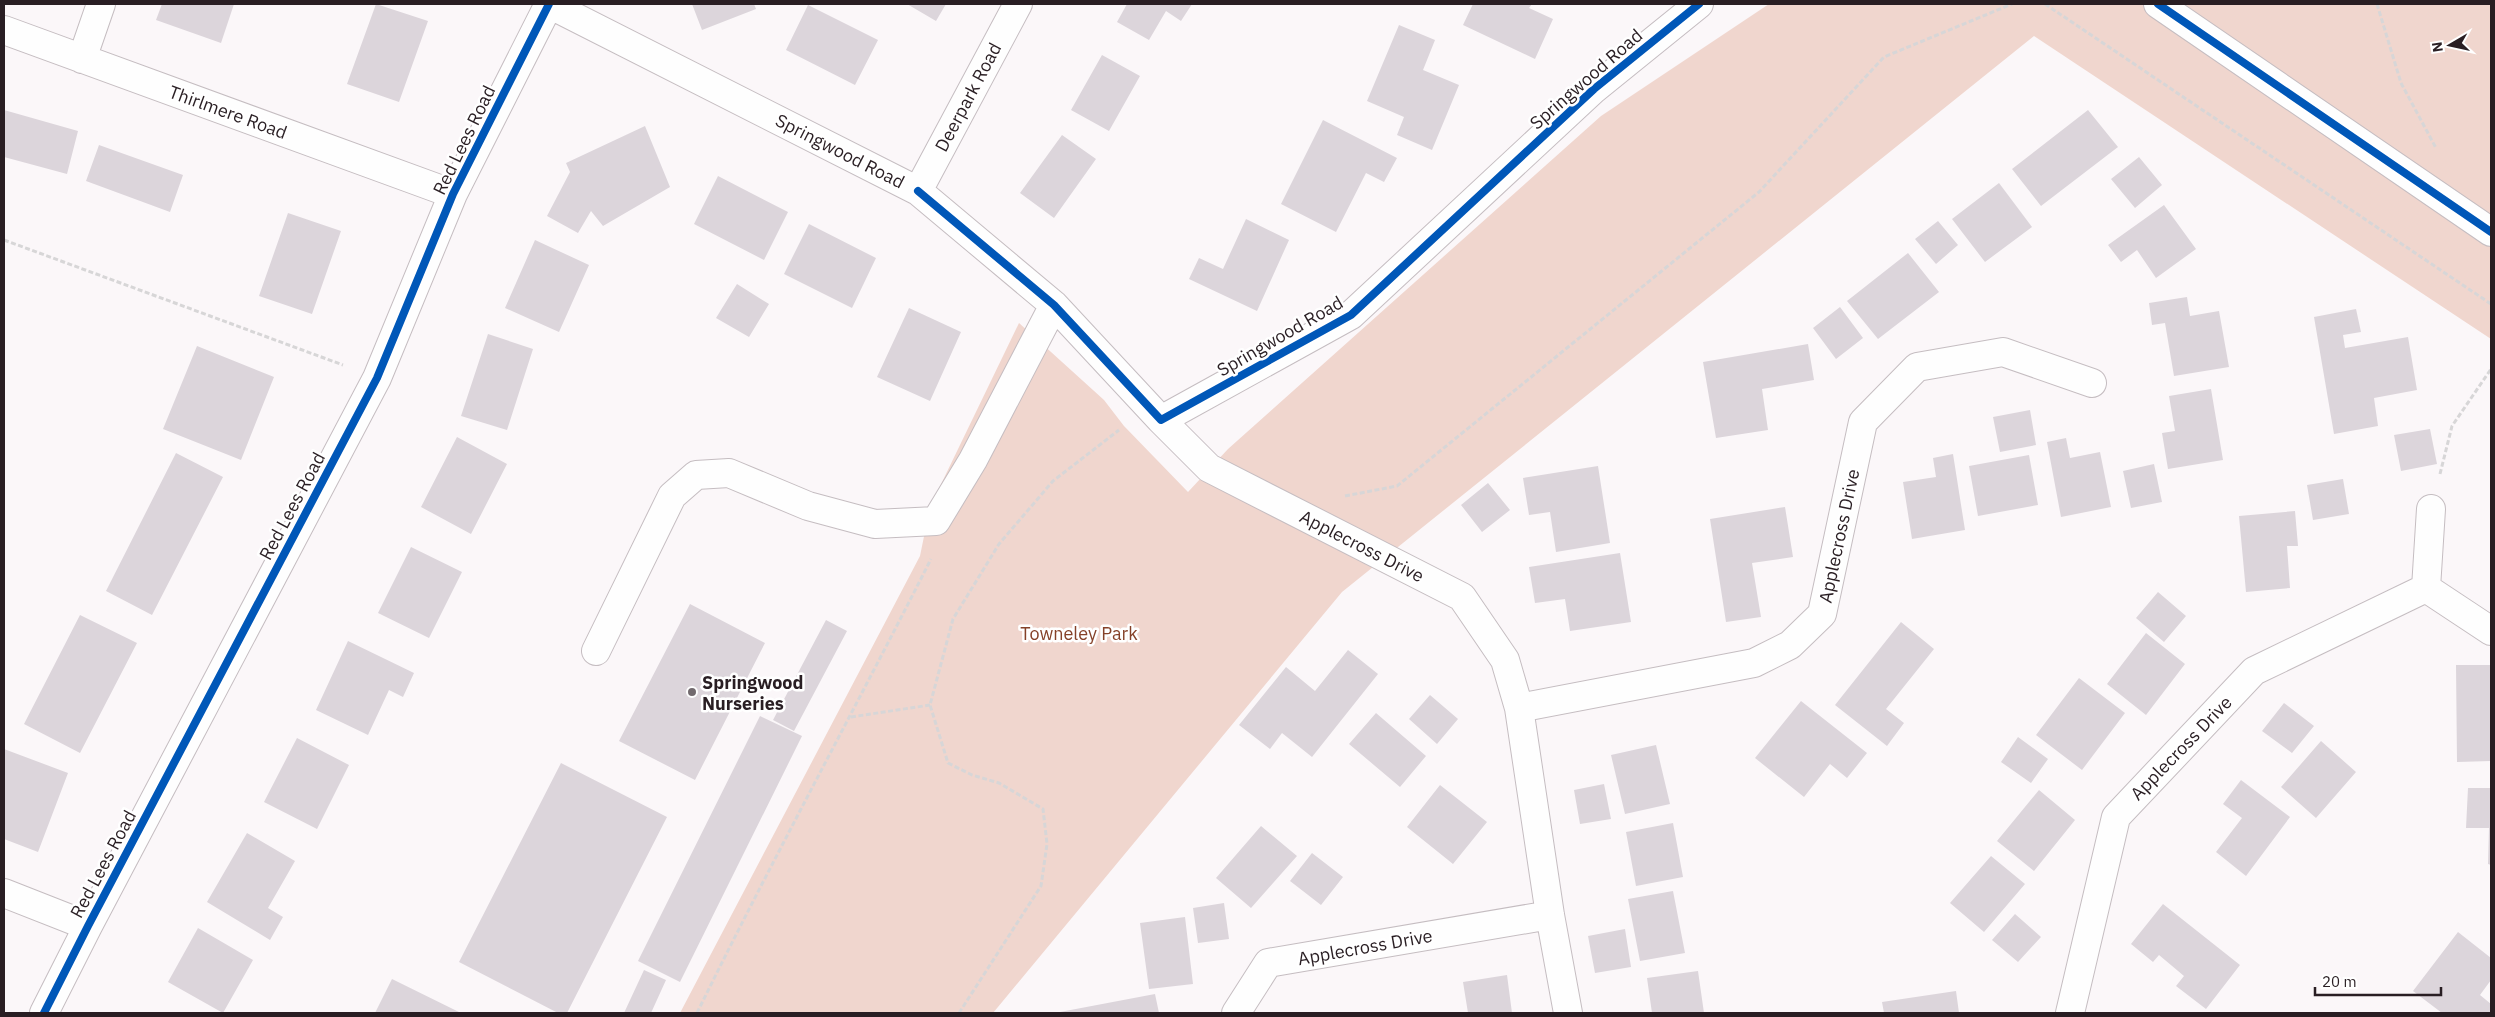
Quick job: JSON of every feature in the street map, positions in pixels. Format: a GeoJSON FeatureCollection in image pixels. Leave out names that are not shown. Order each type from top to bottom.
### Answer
{"type":"FeatureCollection","features":[{"type":"Feature","properties":{"kind":"street"},"geometry":{"type":"LineString","coordinates":[[82,59],[101,4]]}},
{"type":"Feature","properties":{"kind":"street","name":"Springwood Road"},"geometry":{"type":"LineString","coordinates":[[549,4],[918,191],[1054,305],[1154,411],[1351,315],[1594,89],[1699,4]]}},
{"type":"Feature","properties":{"kind":"street","name":"Red Lees Road"},"geometry":{"type":"LineString","coordinates":[[44,1013],[377,378],[453,194],[549,4]]}},
{"type":"Feature","properties":{"kind":"street","name":"Deerpark Road"},"geometry":{"type":"LineString","coordinates":[[918,191],[1018,4]]}},
{"type":"Feature","properties":{"kind":"street"},"geometry":{"type":"LineString","coordinates":[[2158,4],[2491,232]]}},
{"type":"Feature","properties":{"kind":"street","name":"Thirlmere Road"},"geometry":{"type":"LineString","coordinates":[[4,30],[453,194]]}},
{"type":"Feature","properties":{"kind":"street"},"geometry":{"type":"LineString","coordinates":[[596,650],[672,496],[696,475],[729,473],[808,506],[876,524],[936,521],[973,460],[1054,305]]}},
{"type":"Feature","properties":{"kind":"street","name":"Applecross Drive"},"geometry":{"type":"LineString","coordinates":[[1519,708],[1754,663],[1790,645],[1822,614],[1863,422],[1917,367],[2003,352],[2092,383]]}},
{"type":"Feature","properties":{"kind":"street","name":"Applecross Drive"},"geometry":{"type":"LineString","coordinates":[[1154,411],[1209,468],[1462,597],[1506,660],[1519,708],[1550,915],[1568,1013]]}},
{"type":"Feature","properties":{"kind":"street"},"geometry":{"type":"LineString","coordinates":[[2431,509],[2426,588],[2491,631]]}},
{"type":"Feature","properties":{"kind":"street","name":"Applecross Drive"},"geometry":{"type":"LineString","coordinates":[[2070,1013],[2116,817],[2254,671],[2426,588]]}},
{"type":"Feature","properties":{"kind":"street"},"geometry":{"type":"LineString","coordinates":[[4,893],[88,926]]}},
{"type":"Feature","properties":{"kind":"street","name":"Applecross Drive"},"geometry":{"type":"LineString","coordinates":[[1236,1013],[1268,963],[1550,915]]}},
{"type":"Feature","properties":{"kind":"path"},"geometry":{"type":"LineString","coordinates":[[1397,486],[1758,192],[1884,57],[2012,4]]}},
{"type":"Feature","properties":{"kind":"path"},"geometry":{"type":"LineString","coordinates":[[2045,4],[2491,304]]}},
{"type":"Feature","properties":{"kind":"path"},"geometry":{"type":"LineString","coordinates":[[2376,4],[2400,83],[2436,150]]}},
{"type":"Feature","properties":{"kind":"path"},"geometry":{"type":"LineString","coordinates":[[4,240],[377,378]]}},
{"type":"Feature","properties":{"kind":"path"},"geometry":{"type":"LineString","coordinates":[[2431,509],[2452,426],[2491,370]]}},
{"type":"Feature","properties":{"kind":"path"},"geometry":{"type":"LineString","coordinates":[[959,1013],[1041,886],[1047,844],[1043,809],[998,783],[972,775],[948,763],[930,705],[953,619],[999,544],[1053,481],[1124,426],[1154,411]]}},
{"type":"Feature","properties":{"kind":"path"},"geometry":{"type":"LineString","coordinates":[[697,1013],[757,891],[850,717],[931,559],[936,521]]}},
{"type":"Feature","properties":{"kind":"path"},"geometry":{"type":"LineString","coordinates":[[850,717],[930,705]]}},
{"type":"Feature","properties":{"kind":"green space","name":"Towneley Park"},"geometry":{"type":"Polygon","coordinates":[[[1769,4],[2491,4],[2491,339],[2034,36],[1342,592],[993,1013],[680,1013],[920,556],[930,507],[1019,323],[1104,400],[1124,426],[1188,492],[1228,449],[1601,116],[1769,4]]]}},
{"type":"Feature","properties":{"kind":"building"},"geometry":{"type":"Polygon","coordinates":[[[162,4],[234,4],[221,43],[156,20],[162,4]]]}},
{"type":"Feature","properties":{"kind":"building"},"geometry":{"type":"Polygon","coordinates":[[[376,4],[428,21],[399,102],[347,84],[376,4]]]}},
{"type":"Feature","properties":{"kind":"building"},"geometry":{"type":"Polygon","coordinates":[[[692,4],[754,4],[756,9],[702,30],[692,4]]]}},
{"type":"Feature","properties":{"kind":"building"},"geometry":{"type":"Polygon","coordinates":[[[907,4],[946,4],[936,21],[907,4]]]}},
{"type":"Feature","properties":{"kind":"building"},"geometry":{"type":"Polygon","coordinates":[[[1127,4],[1192,4],[1181,21],[1166,11],[1149,40],[1117,22],[1127,4]]]}},
{"type":"Feature","properties":{"kind":"building"},"geometry":{"type":"Polygon","coordinates":[[[1473,4],[1532,4],[1529,8],[1553,19],[1535,59],[1463,25],[1473,4]]]}},
{"type":"Feature","properties":{"kind":"building"},"geometry":{"type":"Polygon","coordinates":[[[808,5],[878,40],[855,85],[786,50],[808,5]]]}},
{"type":"Feature","properties":{"kind":"building"},"geometry":{"type":"Polygon","coordinates":[[[1399,25],[1435,40],[1423,70],[1459,85],[1432,150],[1397,135],[1404,117],[1367,101],[1399,25]]]}},
{"type":"Feature","properties":{"kind":"building"},"geometry":{"type":"Polygon","coordinates":[[[1102,55],[1140,76],[1109,131],[1071,110],[1102,55]]]}},
{"type":"Feature","properties":{"kind":"building"},"geometry":{"type":"Polygon","coordinates":[[[4,110],[78,131],[67,174],[4,157],[4,110]]]}},
{"type":"Feature","properties":{"kind":"building"},"geometry":{"type":"Polygon","coordinates":[[[2088,110],[2118,147],[2041,206],[2012,169],[2088,110]]]}},
{"type":"Feature","properties":{"kind":"building"},"geometry":{"type":"Polygon","coordinates":[[[1323,120],[1397,158],[1384,182],[1366,173],[1336,232],[1281,204],[1323,120]]]}},
{"type":"Feature","properties":{"kind":"building"},"geometry":{"type":"Polygon","coordinates":[[[645,126],[670,187],[603,226],[591,211],[578,233],[547,216],[570,172],[566,163],[645,126]]]}},
{"type":"Feature","properties":{"kind":"building"},"geometry":{"type":"Polygon","coordinates":[[[1062,135],[1096,159],[1054,218],[1020,193],[1062,135]]]}},
{"type":"Feature","properties":{"kind":"building"},"geometry":{"type":"Polygon","coordinates":[[[99,145],[183,175],[170,212],[86,181],[99,145]]]}},
{"type":"Feature","properties":{"kind":"building"},"geometry":{"type":"Polygon","coordinates":[[[2139,157],[2162,185],[2135,208],[2111,179],[2139,157]]]}},
{"type":"Feature","properties":{"kind":"building"},"geometry":{"type":"Polygon","coordinates":[[[718,176],[788,212],[764,260],[694,224],[718,176]]]}},
{"type":"Feature","properties":{"kind":"building"},"geometry":{"type":"Polygon","coordinates":[[[1999,183],[2032,227],[1985,262],[1952,219],[1999,183]]]}},
{"type":"Feature","properties":{"kind":"building"},"geometry":{"type":"Polygon","coordinates":[[[2164,205],[2196,249],[2156,278],[2137,250],[2121,262],[2108,245],[2164,205]]]}},
{"type":"Feature","properties":{"kind":"building"},"geometry":{"type":"Polygon","coordinates":[[[288,213],[341,231],[312,314],[259,296],[288,213]]]}},
{"type":"Feature","properties":{"kind":"building"},"geometry":{"type":"Polygon","coordinates":[[[1246,219],[1289,240],[1257,311],[1189,279],[1199,258],[1223,269],[1246,219]]]}},
{"type":"Feature","properties":{"kind":"building"},"geometry":{"type":"Polygon","coordinates":[[[1938,221],[1958,245],[1936,264],[1915,239],[1938,221]]]}},
{"type":"Feature","properties":{"kind":"building"},"geometry":{"type":"Polygon","coordinates":[[[809,224],[876,258],[852,308],[784,274],[809,224]]]}},
{"type":"Feature","properties":{"kind":"building"},"geometry":{"type":"Polygon","coordinates":[[[535,240],[589,265],[559,332],[505,308],[535,240]]]}},
{"type":"Feature","properties":{"kind":"building"},"geometry":{"type":"Polygon","coordinates":[[[1908,253],[1939,292],[1878,339],[1847,301],[1908,253]]]}},
{"type":"Feature","properties":{"kind":"building"},"geometry":{"type":"Polygon","coordinates":[[[737,284],[769,304],[749,337],[716,318],[737,284]]]}},
{"type":"Feature","properties":{"kind":"building"},"geometry":{"type":"Polygon","coordinates":[[[2187,297],[2190,316],[2219,311],[2229,367],[2174,376],[2165,323],[2152,325],[2149,303],[2187,297]]]}},
{"type":"Feature","properties":{"kind":"building"},"geometry":{"type":"Polygon","coordinates":[[[1840,307],[1863,338],[1836,359],[1813,328],[1840,307]]]}},
{"type":"Feature","properties":{"kind":"building"},"geometry":{"type":"Polygon","coordinates":[[[909,308],[961,332],[930,401],[877,377],[909,308]]]}},
{"type":"Feature","properties":{"kind":"building"},"geometry":{"type":"Polygon","coordinates":[[[2356,309],[2361,332],[2343,335],[2345,348],[2408,337],[2417,390],[2374,398],[2378,426],[2334,434],[2314,317],[2356,309]]]}},
{"type":"Feature","properties":{"kind":"building"},"geometry":{"type":"Polygon","coordinates":[[[488,334],[533,349],[507,430],[461,416],[488,334]]]}},
{"type":"Feature","properties":{"kind":"building"},"geometry":{"type":"Polygon","coordinates":[[[1808,344],[1814,380],[1762,389],[1768,430],[1716,438],[1703,362],[1808,344]]]}},
{"type":"Feature","properties":{"kind":"building"},"geometry":{"type":"Polygon","coordinates":[[[197,346],[274,377],[241,460],[163,429],[197,346]]]}},
{"type":"Feature","properties":{"kind":"building"},"geometry":{"type":"Polygon","coordinates":[[[2211,389],[2223,460],[2168,469],[2162,433],[2175,431],[2169,396],[2211,389]]]}},
{"type":"Feature","properties":{"kind":"building"},"geometry":{"type":"Polygon","coordinates":[[[2030,410],[2036,445],[2000,452],[1993,417],[2030,410]]]}},
{"type":"Feature","properties":{"kind":"building"},"geometry":{"type":"Polygon","coordinates":[[[2430,429],[2437,464],[2401,471],[2394,435],[2430,429]]]}},
{"type":"Feature","properties":{"kind":"building"},"geometry":{"type":"Polygon","coordinates":[[[457,437],[507,464],[471,534],[421,507],[457,437]]]}},
{"type":"Feature","properties":{"kind":"building"},"geometry":{"type":"Polygon","coordinates":[[[2066,438],[2070,458],[2100,452],[2111,507],[2061,517],[2047,442],[2066,438]]]}},
{"type":"Feature","properties":{"kind":"building"},"geometry":{"type":"Polygon","coordinates":[[[176,453],[223,477],[152,615],[106,591],[176,453]]]}},
{"type":"Feature","properties":{"kind":"building"},"geometry":{"type":"Polygon","coordinates":[[[1953,454],[1965,530],[1912,539],[1903,482],[1936,477],[1933,458],[1953,454]]]}},
{"type":"Feature","properties":{"kind":"building"},"geometry":{"type":"Polygon","coordinates":[[[2029,455],[2038,505],[1978,516],[1969,466],[2029,455]]]}},
{"type":"Feature","properties":{"kind":"building"},"geometry":{"type":"Polygon","coordinates":[[[2154,464],[2162,502],[2131,508],[2123,471],[2154,464]]]}},
{"type":"Feature","properties":{"kind":"building"},"geometry":{"type":"Polygon","coordinates":[[[1598,466],[1610,543],[1556,552],[1550,512],[1529,515],[1523,478],[1598,466]]]}},
{"type":"Feature","properties":{"kind":"building"},"geometry":{"type":"Polygon","coordinates":[[[2343,479],[2349,514],[2313,520],[2307,485],[2343,479]]]}},
{"type":"Feature","properties":{"kind":"building"},"geometry":{"type":"Polygon","coordinates":[[[1488,483],[1510,510],[1482,532],[1461,505],[1488,483]]]}},
{"type":"Feature","properties":{"kind":"building"},"geometry":{"type":"Polygon","coordinates":[[[1785,507],[1793,557],[1752,563],[1761,617],[1726,622],[1710,519],[1785,507]]]}},
{"type":"Feature","properties":{"kind":"building"},"geometry":{"type":"Polygon","coordinates":[[[2295,511],[2298,546],[2287,546],[2290,588],[2246,592],[2239,516],[2295,511]]]}},
{"type":"Feature","properties":{"kind":"building"},"geometry":{"type":"Polygon","coordinates":[[[411,547],[462,572],[429,638],[378,613],[411,547]]]}},
{"type":"Feature","properties":{"kind":"building"},"geometry":{"type":"Polygon","coordinates":[[[1620,553],[1631,622],[1570,631],[1565,599],[1535,603],[1529,567],[1620,553]]]}},
{"type":"Feature","properties":{"kind":"building"},"geometry":{"type":"Polygon","coordinates":[[[2158,592],[2186,616],[2164,642],[2136,618],[2158,592]]]}},
{"type":"Feature","properties":{"kind":"building","name":"Springwood Nurseries"},"geometry":{"type":"Polygon","coordinates":[[[690,604],[765,643],[695,780],[619,741],[690,604]]]}},
{"type":"Feature","properties":{"kind":"building"},"geometry":{"type":"Polygon","coordinates":[[[80,615],[137,643],[80,753],[24,724],[80,615]]]}},
{"type":"Feature","properties":{"kind":"building"},"geometry":{"type":"Polygon","coordinates":[[[826,620],[847,631],[794,731],[773,720],[826,620]]]}},
{"type":"Feature","properties":{"kind":"building"},"geometry":{"type":"Polygon","coordinates":[[[1901,622],[1934,649],[1886,709],[1904,723],[1887,746],[1835,705],[1901,622]]]}},
{"type":"Feature","properties":{"kind":"building"},"geometry":{"type":"Polygon","coordinates":[[[2146,633],[2185,664],[2146,715],[2107,684],[2146,633]]]}},
{"type":"Feature","properties":{"kind":"building"},"geometry":{"type":"Polygon","coordinates":[[[348,641],[414,673],[403,697],[389,690],[368,735],[316,710],[348,641]]]}},
{"type":"Feature","properties":{"kind":"building"},"geometry":{"type":"Polygon","coordinates":[[[1348,650],[1378,674],[1312,757],[1282,733],[1270,749],[1239,725],[1286,667],[1315,691],[1348,650]]]}},
{"type":"Feature","properties":{"kind":"building"},"geometry":{"type":"Polygon","coordinates":[[[2456,665],[2491,665],[2491,761],[2457,762],[2456,665]]]}},
{"type":"Feature","properties":{"kind":"building"},"geometry":{"type":"Polygon","coordinates":[[[2079,678],[2125,713],[2082,770],[2036,735],[2079,678]]]}},
{"type":"Feature","properties":{"kind":"building"},"geometry":{"type":"Polygon","coordinates":[[[1430,695],[1458,719],[1437,744],[1409,719],[1430,695]]]}},
{"type":"Feature","properties":{"kind":"building"},"geometry":{"type":"Polygon","coordinates":[[[1801,701],[1867,753],[1847,778],[1830,764],[1804,797],[1755,758],[1801,701]]]}},
{"type":"Feature","properties":{"kind":"building"},"geometry":{"type":"Polygon","coordinates":[[[2284,703],[2314,726],[2292,753],[2262,731],[2284,703]]]}},
{"type":"Feature","properties":{"kind":"building"},"geometry":{"type":"Polygon","coordinates":[[[1376,713],[1426,756],[1400,787],[1349,744],[1376,713]]]}},
{"type":"Feature","properties":{"kind":"building"},"geometry":{"type":"Polygon","coordinates":[[[760,716],[802,736],[680,982],[638,961],[760,716]]]}},
{"type":"Feature","properties":{"kind":"building"},"geometry":{"type":"Polygon","coordinates":[[[2018,737],[2048,759],[2031,783],[2001,762],[2018,737]]]}},
{"type":"Feature","properties":{"kind":"building"},"geometry":{"type":"Polygon","coordinates":[[[297,738],[349,765],[317,829],[264,802],[297,738]]]}},
{"type":"Feature","properties":{"kind":"building"},"geometry":{"type":"Polygon","coordinates":[[[2321,741],[2356,772],[2316,818],[2281,787],[2321,741]]]}},
{"type":"Feature","properties":{"kind":"building"},"geometry":{"type":"Polygon","coordinates":[[[1656,745],[1670,804],[1625,814],[1611,755],[1656,745]]]}},
{"type":"Feature","properties":{"kind":"building"},"geometry":{"type":"Polygon","coordinates":[[[4,749],[68,773],[38,852],[4,839],[4,749]]]}},
{"type":"Feature","properties":{"kind":"building"},"geometry":{"type":"Polygon","coordinates":[[[561,763],[667,817],[567,1013],[558,1013],[459,962],[561,763]]]}},
{"type":"Feature","properties":{"kind":"building"},"geometry":{"type":"Polygon","coordinates":[[[2241,780],[2290,817],[2246,876],[2216,852],[2242,818],[2223,804],[2241,780]]]}},
{"type":"Feature","properties":{"kind":"building"},"geometry":{"type":"Polygon","coordinates":[[[1604,784],[1611,819],[1580,824],[1574,790],[1604,784]]]}},
{"type":"Feature","properties":{"kind":"building"},"geometry":{"type":"Polygon","coordinates":[[[1440,785],[1487,822],[1453,864],[1407,827],[1440,785]]]}},
{"type":"Feature","properties":{"kind":"building"},"geometry":{"type":"Polygon","coordinates":[[[2468,788],[2491,788],[2491,865],[2488,864],[2489,828],[2466,828],[2468,788]]]}},
{"type":"Feature","properties":{"kind":"building"},"geometry":{"type":"Polygon","coordinates":[[[2039,790],[2075,820],[2034,871],[1997,841],[2039,790]]]}},
{"type":"Feature","properties":{"kind":"building"},"geometry":{"type":"Polygon","coordinates":[[[1673,823],[1683,877],[1636,886],[1626,832],[1673,823]]]}},
{"type":"Feature","properties":{"kind":"building"},"geometry":{"type":"Polygon","coordinates":[[[1261,826],[1297,856],[1251,908],[1216,878],[1261,826]]]}},
{"type":"Feature","properties":{"kind":"building"},"geometry":{"type":"Polygon","coordinates":[[[247,833],[295,861],[268,908],[283,917],[270,940],[207,902],[247,833]]]}},
{"type":"Feature","properties":{"kind":"building"},"geometry":{"type":"Polygon","coordinates":[[[1312,853],[1343,877],[1321,905],[1290,881],[1312,853]]]}},
{"type":"Feature","properties":{"kind":"building"},"geometry":{"type":"Polygon","coordinates":[[[1991,856],[2025,884],[1984,932],[1950,903],[1991,856]]]}},
{"type":"Feature","properties":{"kind":"building"},"geometry":{"type":"Polygon","coordinates":[[[1673,891],[1685,953],[1640,961],[1628,899],[1673,891]]]}},
{"type":"Feature","properties":{"kind":"building"},"geometry":{"type":"Polygon","coordinates":[[[1224,903],[1229,939],[1198,943],[1193,908],[1224,903]]]}},
{"type":"Feature","properties":{"kind":"building"},"geometry":{"type":"Polygon","coordinates":[[[2163,904],[2240,965],[2206,1009],[2176,986],[2184,976],[2159,955],[2153,962],[2131,944],[2163,904]]]}},
{"type":"Feature","properties":{"kind":"building"},"geometry":{"type":"Polygon","coordinates":[[[2015,914],[2041,937],[2018,962],[1992,940],[2015,914]]]}},
{"type":"Feature","properties":{"kind":"building"},"geometry":{"type":"Polygon","coordinates":[[[1185,917],[1193,984],[1149,989],[1140,923],[1185,917]]]}},
{"type":"Feature","properties":{"kind":"building"},"geometry":{"type":"Polygon","coordinates":[[[198,928],[253,960],[223,1013],[168,982],[198,928]]]}},
{"type":"Feature","properties":{"kind":"building"},"geometry":{"type":"Polygon","coordinates":[[[1625,929],[1631,967],[1595,973],[1588,936],[1625,929]]]}},
{"type":"Feature","properties":{"kind":"building"},"geometry":{"type":"Polygon","coordinates":[[[2458,932],[2491,958],[2491,980],[2480,995],[2491,1004],[2490,1013],[2442,1013],[2413,991],[2458,932]]]}},
{"type":"Feature","properties":{"kind":"building"},"geometry":{"type":"Polygon","coordinates":[[[644,970],[666,980],[651,1013],[624,1013],[644,970]]]}},
{"type":"Feature","properties":{"kind":"building"},"geometry":{"type":"Polygon","coordinates":[[[1698,971],[1704,1013],[1652,1013],[1647,978],[1698,971]]]}},
{"type":"Feature","properties":{"kind":"building"},"geometry":{"type":"Polygon","coordinates":[[[1507,975],[1512,1013],[1468,1013],[1463,982],[1507,975]]]}},
{"type":"Feature","properties":{"kind":"building"},"geometry":{"type":"Polygon","coordinates":[[[392,979],[461,1013],[375,1013],[392,979]]]}},
{"type":"Feature","properties":{"kind":"building"},"geometry":{"type":"Polygon","coordinates":[[[1956,991],[1959,1013],[1884,1013],[1882,1002],[1956,991]]]}},
{"type":"Feature","properties":{"kind":"building"},"geometry":{"type":"Polygon","coordinates":[[[1155,994],[1159,1013],[1060,1013],[1060,1012],[1155,994]]]}},
{"type":"Feature","properties":{"kind":"cycle path"},"geometry":{"type":"LineString","coordinates":[[44,1013],[377,378],[453,194],[549,4]]}},
{"type":"Feature","properties":{"kind":"cycle path"},"geometry":{"type":"LineString","coordinates":[[918,191],[1054,305],[1161,420],[1351,315],[1594,89],[1699,4]]}},
{"type":"Feature","properties":{"kind":"cycle path"},"geometry":{"type":"LineString","coordinates":[[2158,4],[2491,232]]}},
{"type":"Feature","properties":{"kind":"place","name":"Springwood Nurseries"},"geometry":{"type":"Point","coordinates":[692,692]}}]}
